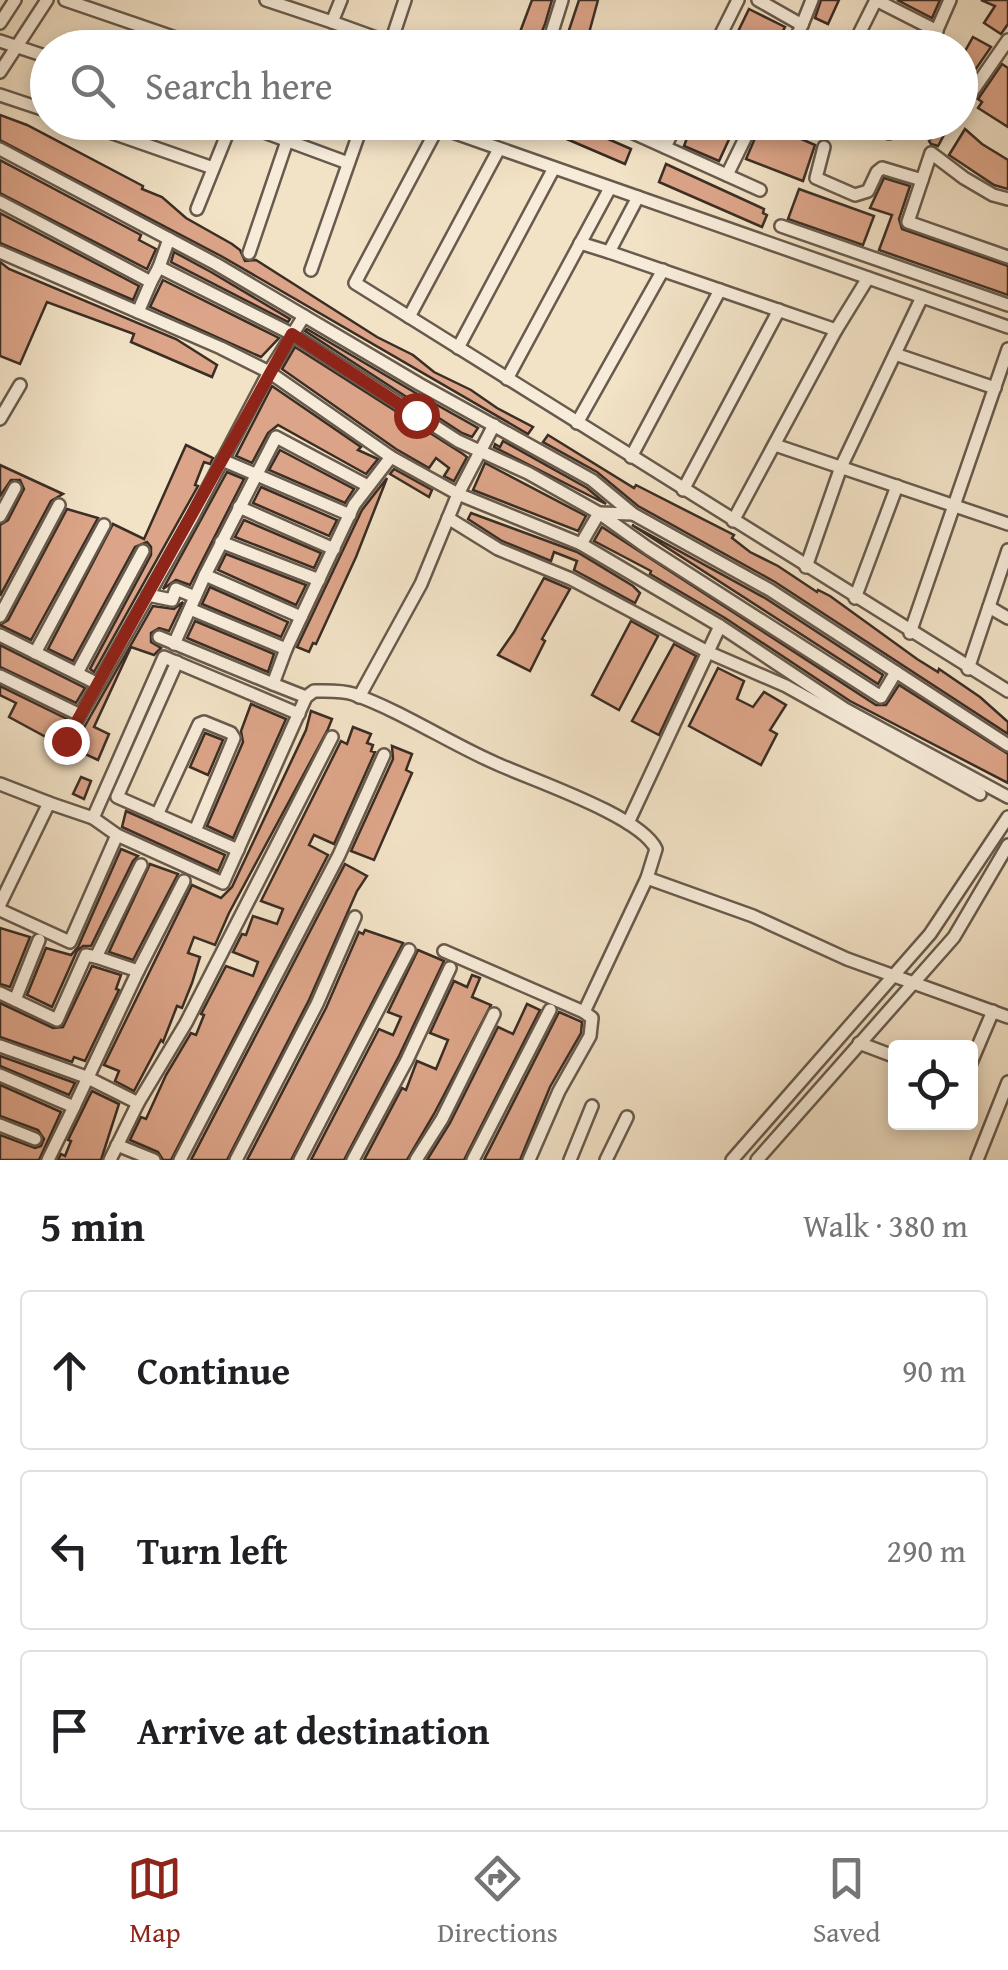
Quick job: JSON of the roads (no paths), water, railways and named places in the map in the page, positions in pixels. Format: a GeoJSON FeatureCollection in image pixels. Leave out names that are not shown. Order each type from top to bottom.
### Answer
{"type":"FeatureCollection","features":[{"type":"Feature","properties":{"kind":"street"},"geometry":{"type":"LineString","coordinates":[[0,23],[14,0]]}},
{"type":"Feature","properties":{"kind":"street"},"geometry":{"type":"LineString","coordinates":[[0,72],[47,0]]}},
{"type":"Feature","properties":{"kind":"street"},"geometry":{"type":"LineString","coordinates":[[65,0],[152,30]]}},
{"type":"Feature","properties":{"kind":"street"},"geometry":{"type":"LineString","coordinates":[[266,0],[352,30]]}},
{"type":"Feature","properties":{"kind":"street"},"geometry":{"type":"LineString","coordinates":[[332,22],[340,0]]}},
{"type":"Feature","properties":{"kind":"street"},"geometry":{"type":"LineString","coordinates":[[395,30],[405,0]]}},
{"type":"Feature","properties":{"kind":"street"},"geometry":{"type":"LineString","coordinates":[[553,30],[562,0]]}},
{"type":"Feature","properties":{"kind":"street"},"geometry":{"type":"LineString","coordinates":[[723,30],[738,0]]}},
{"type":"Feature","properties":{"kind":"street"},"geometry":{"type":"LineString","coordinates":[[758,0],[802,26]]}},
{"type":"Feature","properties":{"kind":"street"},"geometry":{"type":"LineString","coordinates":[[800,30],[812,0]]}},
{"type":"Feature","properties":{"kind":"street"},"geometry":{"type":"LineString","coordinates":[[861,30],[876,0],[935,30]]}},
{"type":"Feature","properties":{"kind":"street"},"geometry":{"type":"LineString","coordinates":[[937,30],[950,0]]}},
{"type":"Feature","properties":{"kind":"street"},"geometry":{"type":"LineString","coordinates":[[0,41],[30,51]]}},
{"type":"Feature","properties":{"kind":"street"},"geometry":{"type":"LineString","coordinates":[[978,84],[1007,45]]}},
{"type":"Feature","properties":{"kind":"street"},"geometry":{"type":"LineString","coordinates":[[0,95],[30,105]]}},
{"type":"Feature","properties":{"kind":"street"},"geometry":{"type":"LineString","coordinates":[[133,140],[213,168]]}},
{"type":"Feature","properties":{"kind":"street"},"geometry":{"type":"LineString","coordinates":[[197,209],[226,140]]}},
{"type":"Feature","properties":{"kind":"street"},"geometry":{"type":"LineString","coordinates":[[311,270],[356,140]]}},
{"type":"Feature","properties":{"kind":"street"},"geometry":{"type":"LineString","coordinates":[[431,140],[355,283],[1008,691]]}},
{"type":"Feature","properties":{"kind":"street"},"geometry":{"type":"LineString","coordinates":[[474,140],[1008,326]]}},
{"type":"Feature","properties":{"kind":"street"},"geometry":{"type":"LineString","coordinates":[[651,140],[760,190]]}},
{"type":"Feature","properties":{"kind":"street"},"geometry":{"type":"LineString","coordinates":[[665,146],[668,140]]}},
{"type":"Feature","properties":{"kind":"street"},"geometry":{"type":"LineString","coordinates":[[727,175],[744,140]]}},
{"type":"Feature","properties":{"kind":"street"},"geometry":{"type":"LineString","coordinates":[[249,252],[287,141],[348,163]]}},
{"type":"Feature","properties":{"kind":"street"},"geometry":{"type":"LineString","coordinates":[[824,148],[816,178],[855,194],[868,191],[876,172],[882,168],[922,180]]}},
{"type":"Feature","properties":{"kind":"street"},"geometry":{"type":"LineString","coordinates":[[408,317],[499,149]]}},
{"type":"Feature","properties":{"kind":"street"},"geometry":{"type":"LineString","coordinates":[[0,150],[169,238],[592,480],[634,514],[770,590],[1008,744]]}},
{"type":"Feature","properties":{"kind":"street"},"geometry":{"type":"LineString","coordinates":[[1008,199],[964,178],[931,153],[908,222],[1008,256]]}},
{"type":"Feature","properties":{"kind":"street"},"geometry":{"type":"LineString","coordinates":[[458,348],[554,168]]}},
{"type":"Feature","properties":{"kind":"street"},"geometry":{"type":"LineString","coordinates":[[507,378],[610,188]]}},
{"type":"Feature","properties":{"kind":"street"},"geometry":{"type":"LineString","coordinates":[[609,252],[638,198]]}},
{"type":"Feature","properties":{"kind":"street"},"geometry":{"type":"LineString","coordinates":[[0,202],[151,282]]}},
{"type":"Feature","properties":{"kind":"street"},"geometry":{"type":"LineString","coordinates":[[781,226],[1008,304]]}},
{"type":"Feature","properties":{"kind":"street"},"geometry":{"type":"LineString","coordinates":[[138,312],[169,238]]}},
{"type":"Feature","properties":{"kind":"street"},"geometry":{"type":"LineString","coordinates":[[580,243],[836,330]]}},
{"type":"Feature","properties":{"kind":"street"},"geometry":{"type":"LineString","coordinates":[[0,252],[269,372],[390,457],[458,494],[580,544],[720,626],[846,708],[1008,797]]}},
{"type":"Feature","properties":{"kind":"street"},"geometry":{"type":"LineString","coordinates":[[159,267],[292,334],[458,441],[528,472],[599,513],[881,697],[896,672]]}},
{"type":"Feature","properties":{"kind":"street"},"geometry":{"type":"LineString","coordinates":[[577,423],[663,270]]}},
{"type":"Feature","properties":{"kind":"street"},"geometry":{"type":"LineString","coordinates":[[734,521],[868,278]]}},
{"type":"Feature","properties":{"kind":"street"},"geometry":{"type":"LineString","coordinates":[[630,457],[720,290]]}},
{"type":"Feature","properties":{"kind":"street"},"geometry":{"type":"LineString","coordinates":[[806,566],[840,467],[922,297]]}},
{"type":"Feature","properties":{"kind":"street"},"geometry":{"type":"LineString","coordinates":[[683,490],[779,310]]}},
{"type":"Feature","properties":{"kind":"street"},"geometry":{"type":"LineString","coordinates":[[66,741],[269,372],[304,316]]}},
{"type":"Feature","properties":{"kind":"street"},"geometry":{"type":"LineString","coordinates":[[910,633],[1008,350]]}},
{"type":"Feature","properties":{"kind":"street"},"geometry":{"type":"LineString","coordinates":[[895,354],[995,388]]}},
{"type":"Feature","properties":{"kind":"street"},"geometry":{"type":"LineString","coordinates":[[0,420],[20,385]]}},
{"type":"Feature","properties":{"kind":"street"},"geometry":{"type":"LineString","coordinates":[[359,697],[421,584],[458,494],[494,426]]}},
{"type":"Feature","properties":{"kind":"street"},"geometry":{"type":"LineString","coordinates":[[174,644],[276,437],[368,486]]}},
{"type":"Feature","properties":{"kind":"street"},"geometry":{"type":"LineString","coordinates":[[774,445],[1008,524]]}},
{"type":"Feature","properties":{"kind":"street"},"geometry":{"type":"LineString","coordinates":[[273,684],[350,515],[390,457]]}},
{"type":"Feature","properties":{"kind":"street"},"geometry":{"type":"LineString","coordinates":[[222,460],[350,515]]}},
{"type":"Feature","properties":{"kind":"street"},"geometry":{"type":"LineString","coordinates":[[856,598],[897,486]]}},
{"type":"Feature","properties":{"kind":"street"},"geometry":{"type":"LineString","coordinates":[[0,516],[14,488]]}},
{"type":"Feature","properties":{"kind":"street"},"geometry":{"type":"LineString","coordinates":[[0,616],[58,505]]}},
{"type":"Feature","properties":{"kind":"street"},"geometry":{"type":"LineString","coordinates":[[239,507],[334,549]]}},
{"type":"Feature","properties":{"kind":"street"},"geometry":{"type":"LineString","coordinates":[[599,513],[634,514]]}},
{"type":"Feature","properties":{"kind":"street"},"geometry":{"type":"LineString","coordinates":[[580,544],[599,513]]}},
{"type":"Feature","properties":{"kind":"street"},"geometry":{"type":"LineString","coordinates":[[448,518],[498,549],[571,579],[710,653],[786,686],[980,794]]}},
{"type":"Feature","properties":{"kind":"street"},"geometry":{"type":"LineString","coordinates":[[35,653],[104,525]]}},
{"type":"Feature","properties":{"kind":"street"},"geometry":{"type":"LineString","coordinates":[[221,542],[319,580]]}},
{"type":"Feature","properties":{"kind":"street"},"geometry":{"type":"LineString","coordinates":[[968,668],[1008,550]]}},
{"type":"Feature","properties":{"kind":"street"},"geometry":{"type":"LineString","coordinates":[[77,673],[143,551]]}},
{"type":"Feature","properties":{"kind":"street"},"geometry":{"type":"LineString","coordinates":[[205,575],[301,616]]}},
{"type":"Feature","properties":{"kind":"street"},"geometry":{"type":"LineString","coordinates":[[148,595],[172,600],[176,589],[193,603],[286,649]]}},
{"type":"Feature","properties":{"kind":"street"},"geometry":{"type":"LineString","coordinates":[[989,607],[1008,618]]}},
{"type":"Feature","properties":{"kind":"street"},"geometry":{"type":"LineString","coordinates":[[628,823],[720,626]]}},
{"type":"Feature","properties":{"kind":"street"},"geometry":{"type":"LineString","coordinates":[[0,635],[98,684]]}},
{"type":"Feature","properties":{"kind":"street"},"geometry":{"type":"LineString","coordinates":[[159,637],[306,697]]}},
{"type":"Feature","properties":{"kind":"street"},"geometry":{"type":"LineString","coordinates":[[92,818],[110,794],[164,657],[299,714]]}},
{"type":"Feature","properties":{"kind":"street"},"geometry":{"type":"LineString","coordinates":[[0,676],[80,716]]}},
{"type":"Feature","properties":{"kind":"street"},"geometry":{"type":"LineString","coordinates":[[0,784],[92,818],[117,835],[223,884],[306,697],[314,691],[350,692],[628,823],[652,839],[656,848],[647,878],[584,1012]]}},
{"type":"Feature","properties":{"kind":"street"},"geometry":{"type":"LineString","coordinates":[[157,815],[199,724],[204,722],[232,733],[234,738],[195,832]]}},
{"type":"Feature","properties":{"kind":"street"},"geometry":{"type":"LineString","coordinates":[[110,1160],[138,1103],[186,1023],[332,736]]}},
{"type":"Feature","properties":{"kind":"street"},"geometry":{"type":"LineString","coordinates":[[180,1160],[310,914],[365,804],[384,755]]}},
{"type":"Feature","properties":{"kind":"street"},"geometry":{"type":"LineString","coordinates":[[110,794],[238,850]]}},
{"type":"Feature","properties":{"kind":"street"},"geometry":{"type":"LineString","coordinates":[[50,804],[0,907],[70,942],[117,835]]}},
{"type":"Feature","properties":{"kind":"street"},"geometry":{"type":"LineString","coordinates":[[732,1160],[930,934],[1008,817]]}},
{"type":"Feature","properties":{"kind":"street"},"geometry":{"type":"LineString","coordinates":[[757,1160],[954,936],[1008,846]]}},
{"type":"Feature","properties":{"kind":"street"},"geometry":{"type":"LineString","coordinates":[[96,957],[141,865]]}},
{"type":"Feature","properties":{"kind":"street"},"geometry":{"type":"LineString","coordinates":[[647,878],[753,916],[847,959],[1008,1017]]}},
{"type":"Feature","properties":{"kind":"street"},"geometry":{"type":"LineString","coordinates":[[48,1160],[184,881]]}},
{"type":"Feature","properties":{"kind":"street"},"geometry":{"type":"LineString","coordinates":[[236,1160],[317,1004],[355,917]]}},
{"type":"Feature","properties":{"kind":"street"},"geometry":{"type":"LineString","coordinates":[[15,1000],[39,940]]}},
{"type":"Feature","properties":{"kind":"street"},"geometry":{"type":"LineString","coordinates":[[300,1160],[410,950]]}},
{"type":"Feature","properties":{"kind":"street"},"geometry":{"type":"LineString","coordinates":[[444,951],[592,1018],[590,1036],[560,1091],[530,1160]]}},
{"type":"Feature","properties":{"kind":"street"},"geometry":{"type":"LineString","coordinates":[[0,993],[57,1020],[86,955],[138,972]]}},
{"type":"Feature","properties":{"kind":"street"},"geometry":{"type":"LineString","coordinates":[[353,1160],[407,1060],[450,968]]}},
{"type":"Feature","properties":{"kind":"street"},"geometry":{"type":"LineString","coordinates":[[473,1160],[550,1010]]}},
{"type":"Feature","properties":{"kind":"street"},"geometry":{"type":"LineString","coordinates":[[978,1046],[993,1011]]}},
{"type":"Feature","properties":{"kind":"street"},"geometry":{"type":"LineString","coordinates":[[416,1160],[442,1119],[494,1014]]}},
{"type":"Feature","properties":{"kind":"street"},"geometry":{"type":"LineString","coordinates":[[859,1043],[888,1055]]}},
{"type":"Feature","properties":{"kind":"street"},"geometry":{"type":"LineString","coordinates":[[0,1046],[86,1078],[138,1103]]}},
{"type":"Feature","properties":{"kind":"street"},"geometry":{"type":"LineString","coordinates":[[0,1075],[74,1107]]}},
{"type":"Feature","properties":{"kind":"street"},"geometry":{"type":"LineString","coordinates":[[977,1160],[1008,1082]]}},
{"type":"Feature","properties":{"kind":"street"},"geometry":{"type":"LineString","coordinates":[[570,1160],[592,1106]]}},
{"type":"Feature","properties":{"kind":"street"},"geometry":{"type":"LineString","coordinates":[[606,1160],[628,1118]]}},
{"type":"Feature","properties":{"kind":"street"},"geometry":{"type":"LineString","coordinates":[[0,1124],[36,1139]]}},
{"type":"Feature","properties":{"kind":"street"},"geometry":{"type":"LineString","coordinates":[[118,1145],[154,1160]]}}]}
